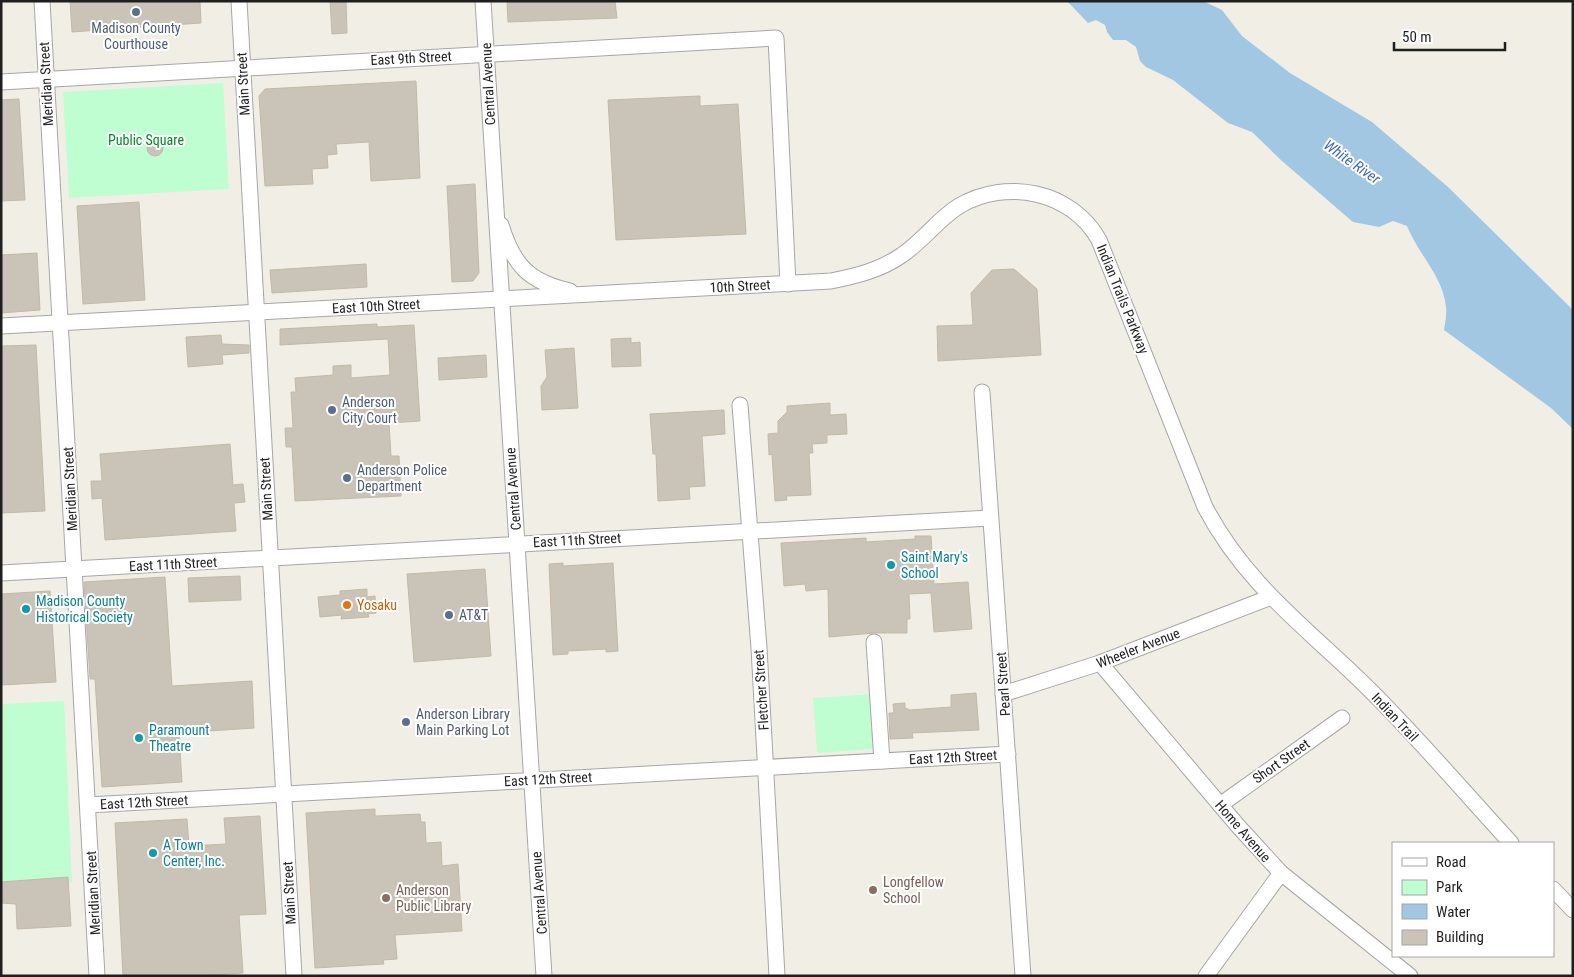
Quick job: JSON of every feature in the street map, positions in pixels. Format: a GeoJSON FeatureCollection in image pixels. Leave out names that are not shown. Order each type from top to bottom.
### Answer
{"type":"FeatureCollection","features":[{"type":"Feature","properties":{"kind":"street","name":"Meridian Street"},"geometry":{"type":"LineString","coordinates":[[42,1],[98,976]]}},
{"type":"Feature","properties":{"kind":"street","name":"Main Street"},"geometry":{"type":"LineString","coordinates":[[239,1],[294,976]]}},
{"type":"Feature","properties":{"kind":"street","name":"Central Avenue"},"geometry":{"type":"LineString","coordinates":[[483,1],[500,298],[544,976]]}},
{"type":"Feature","properties":{"kind":"street","name":"East 9th Street"},"geometry":{"type":"LineString","coordinates":[[1,82],[776,38],[788,284]]}},
{"type":"Feature","properties":{"kind":"street","name":"Indian Trails Parkway"},"geometry":{"type":"LineString","coordinates":[[788,284],[831,281],[874,270],[901,256],[958,206],[991,193],[1022,191],[1043,195],[1071,209],[1085,220],[1099,240],[1205,507],[1220,535],[1235,557],[1271,598]]}},
{"type":"Feature","properties":{"kind":"street"},"geometry":{"type":"LineString","coordinates":[[494,202],[512,255],[530,276],[562,289],[604,294]]}},
{"type":"Feature","properties":{"kind":"street","name":"10th Street"},"geometry":{"type":"LineString","coordinates":[[692,289],[788,284]]}},
{"type":"Feature","properties":{"kind":"street","name":"East 10th Street"},"geometry":{"type":"LineString","coordinates":[[1,326],[692,289]]}},
{"type":"Feature","properties":{"kind":"street","name":"Pearl Street"},"geometry":{"type":"LineString","coordinates":[[982,392],[1008,754],[1012,845],[1023,976]]}},
{"type":"Feature","properties":{"kind":"street","name":"Fletcher Street"},"geometry":{"type":"LineString","coordinates":[[740,405],[766,768],[777,976]]}},
{"type":"Feature","properties":{"kind":"street","name":"East 11th Street"},"geometry":{"type":"LineString","coordinates":[[1,573],[990,518]]}},
{"type":"Feature","properties":{"kind":"street","name":"Wheeler Avenue"},"geometry":{"type":"LineString","coordinates":[[1004,694],[1100,663],[1271,598]]}},
{"type":"Feature","properties":{"kind":"street","name":"Indian Trail"},"geometry":{"type":"LineString","coordinates":[[1271,598],[1373,694],[1510,842]]}},
{"type":"Feature","properties":{"kind":"street"},"geometry":{"type":"LineString","coordinates":[[874,642],[882,761]]}},
{"type":"Feature","properties":{"kind":"street","name":"Home Avenue"},"geometry":{"type":"LineString","coordinates":[[1100,663],[1220,805],[1281,873],[1410,976]]}},
{"type":"Feature","properties":{"kind":"street","name":"Short Street"},"geometry":{"type":"LineString","coordinates":[[1220,805],[1342,718]]}},
{"type":"Feature","properties":{"kind":"street","name":"East 12th Street"},"geometry":{"type":"LineString","coordinates":[[88,805],[1008,754]]}},
{"type":"Feature","properties":{"kind":"street"},"geometry":{"type":"LineString","coordinates":[[1206,976],[1281,873]]}},
{"type":"Feature","properties":{"kind":"street"},"geometry":{"type":"LineString","coordinates":[[1554,889],[1573,910]]}},
{"type":"Feature","properties":{"kind":"green space","name":"Public Square"},"geometry":{"type":"Polygon","coordinates":[[[223,83],[229,189],[69,198],[63,92],[223,83]]]}},
{"type":"Feature","properties":{"kind":"green space"},"geometry":{"type":"Polygon","coordinates":[[[872,694],[875,749],[817,753],[813,698],[872,694]]]}},
{"type":"Feature","properties":{"kind":"green space"},"geometry":{"type":"Polygon","coordinates":[[[64,701],[72,882],[1,885],[1,704],[64,701]]]}},
{"type":"Feature","properties":{"kind":"water","name":"White River"},"geometry":{"type":"Polygon","coordinates":[[[1067,1],[1203,1],[1222,10],[1242,36],[1290,73],[1372,122],[1448,187],[1573,310],[1573,429],[1551,408],[1444,330],[1446,310],[1444,296],[1435,275],[1407,226],[1393,221],[1379,227],[1353,222],[1282,161],[1252,132],[1228,123],[1173,80],[1146,67],[1140,61],[1136,47],[1126,40],[1113,40],[1107,32],[1105,25],[1096,20],[1088,23],[1067,1]]]}},
{"type":"Feature","properties":{"kind":"building","name":"Madison County Courthouse"},"geometry":{"type":"Polygon","coordinates":[[[70,1],[200,1],[201,23],[72,32],[70,1]]]}},
{"type":"Feature","properties":{"kind":"building"},"geometry":{"type":"Polygon","coordinates":[[[330,1],[346,1],[347,33],[332,34],[330,1]]]}},
{"type":"Feature","properties":{"kind":"building"},"geometry":{"type":"Polygon","coordinates":[[[507,1],[615,1],[617,18],[508,22],[507,1]]]}},
{"type":"Feature","properties":{"kind":"building"},"geometry":{"type":"Polygon","coordinates":[[[416,81],[420,178],[371,181],[369,142],[336,144],[337,154],[327,155],[328,168],[312,169],[313,184],[265,186],[259,96],[265,89],[416,81]]]}},
{"type":"Feature","properties":{"kind":"building"},"geometry":{"type":"Polygon","coordinates":[[[700,96],[700,106],[738,104],[746,234],[616,240],[608,100],[700,96]]]}},
{"type":"Feature","properties":{"kind":"building"},"geometry":{"type":"Polygon","coordinates":[[[19,99],[25,200],[1,201],[1,100],[19,99]]]}},
{"type":"Feature","properties":{"kind":"building"},"geometry":{"type":"Polygon","coordinates":[[[152,140],[158,140],[163,145],[161,154],[152,156],[147,151],[147,145],[152,140]]]}},
{"type":"Feature","properties":{"kind":"building"},"geometry":{"type":"Polygon","coordinates":[[[475,184],[479,273],[473,281],[452,282],[447,186],[475,184]]]}},
{"type":"Feature","properties":{"kind":"building"},"geometry":{"type":"Polygon","coordinates":[[[139,202],[145,300],[83,304],[77,206],[139,202]]]}},
{"type":"Feature","properties":{"kind":"building"},"geometry":{"type":"Polygon","coordinates":[[[37,253],[40,310],[1,313],[1,255],[37,253]]]}},
{"type":"Feature","properties":{"kind":"building"},"geometry":{"type":"Polygon","coordinates":[[[366,264],[367,287],[272,293],[270,270],[366,264]]]}},
{"type":"Feature","properties":{"kind":"building"},"geometry":{"type":"Polygon","coordinates":[[[1014,269],[1037,289],[1041,355],[938,361],[937,326],[973,325],[971,293],[992,270],[1014,269]]]}},
{"type":"Feature","properties":{"kind":"building"},"geometry":{"type":"Polygon","coordinates":[[[377,324],[377,327],[414,325],[420,421],[389,423],[391,456],[399,456],[401,496],[295,501],[292,447],[286,447],[285,428],[293,428],[291,392],[296,392],[295,378],[333,375],[333,366],[351,365],[351,378],[390,375],[388,339],[280,345],[280,329],[377,324]]]}},
{"type":"Feature","properties":{"kind":"building"},"geometry":{"type":"Polygon","coordinates":[[[221,335],[222,344],[249,345],[249,353],[222,355],[223,364],[188,367],[186,337],[221,335]]]}},
{"type":"Feature","properties":{"kind":"building"},"geometry":{"type":"Polygon","coordinates":[[[631,338],[631,343],[640,342],[641,366],[612,367],[611,339],[631,338]]]}},
{"type":"Feature","properties":{"kind":"building"},"geometry":{"type":"Polygon","coordinates":[[[36,345],[45,511],[1,513],[1,346],[36,345]]]}},
{"type":"Feature","properties":{"kind":"building"},"geometry":{"type":"Polygon","coordinates":[[[574,348],[578,408],[542,410],[541,386],[547,377],[545,350],[574,348]]]}},
{"type":"Feature","properties":{"kind":"building"},"geometry":{"type":"Polygon","coordinates":[[[486,355],[487,377],[439,380],[438,358],[486,355]]]}},
{"type":"Feature","properties":{"kind":"building"},"geometry":{"type":"Polygon","coordinates":[[[830,403],[830,415],[846,414],[847,434],[827,435],[827,443],[812,444],[813,453],[809,453],[811,495],[786,496],[787,500],[775,501],[772,454],[769,455],[768,434],[778,433],[778,421],[787,412],[787,406],[830,403]]]}},
{"type":"Feature","properties":{"kind":"building"},"geometry":{"type":"Polygon","coordinates":[[[724,410],[725,434],[702,436],[705,486],[689,487],[690,499],[658,501],[656,454],[653,454],[650,414],[724,410]]]}},
{"type":"Feature","properties":{"kind":"building"},"geometry":{"type":"Polygon","coordinates":[[[230,444],[233,485],[243,484],[245,502],[234,503],[236,531],[105,540],[102,498],[92,499],[91,481],[102,481],[100,454],[230,444]]]}},
{"type":"Feature","properties":{"kind":"building","name":"Saint Mary's School"},"geometry":{"type":"Polygon","coordinates":[[[915,536],[931,536],[934,584],[968,582],[972,629],[934,632],[931,593],[909,594],[910,619],[907,619],[907,633],[874,633],[829,637],[828,589],[806,591],[805,584],[784,586],[781,543],[866,538],[866,542],[915,539],[915,536]]]}},
{"type":"Feature","properties":{"kind":"building"},"geometry":{"type":"Polygon","coordinates":[[[563,563],[563,566],[613,563],[618,651],[606,652],[606,649],[568,651],[568,654],[553,655],[549,564],[563,563]]]}},
{"type":"Feature","properties":{"kind":"building","name":"AT&T"},"geometry":{"type":"Polygon","coordinates":[[[485,569],[491,656],[414,662],[407,574],[485,569]]]}},
{"type":"Feature","properties":{"kind":"building"},"geometry":{"type":"Polygon","coordinates":[[[240,576],[241,600],[189,602],[188,578],[240,576]]]}},
{"type":"Feature","properties":{"kind":"building"},"geometry":{"type":"Polygon","coordinates":[[[165,577],[172,686],[252,681],[254,728],[179,733],[182,782],[102,787],[95,679],[90,679],[84,582],[165,577]]]}},
{"type":"Feature","properties":{"kind":"building","name":"Yosaku"},"geometry":{"type":"Polygon","coordinates":[[[367,589],[367,597],[375,596],[376,613],[368,614],[369,617],[341,619],[342,615],[320,617],[318,597],[340,595],[340,591],[367,589]]]}},
{"type":"Feature","properties":{"kind":"building"},"geometry":{"type":"Polygon","coordinates":[[[50,591],[56,682],[1,685],[1,594],[50,591]]]}},
{"type":"Feature","properties":{"kind":"building"},"geometry":{"type":"Polygon","coordinates":[[[976,693],[979,730],[912,733],[913,738],[890,739],[889,713],[894,713],[893,704],[905,703],[905,708],[910,710],[951,707],[951,695],[976,693]]]}},
{"type":"Feature","properties":{"kind":"building","name":"Anderson Public Library"},"geometry":{"type":"Polygon","coordinates":[[[375,809],[375,816],[420,814],[421,822],[425,822],[426,843],[441,842],[442,866],[458,864],[462,931],[395,935],[397,959],[383,960],[384,964],[315,968],[306,813],[375,809]]]}},
{"type":"Feature","properties":{"kind":"building"},"geometry":{"type":"Polygon","coordinates":[[[260,816],[266,914],[239,915],[243,973],[197,976],[123,976],[115,823],[187,819],[189,846],[226,844],[224,818],[260,816]]]}},
{"type":"Feature","properties":{"kind":"building"},"geometry":{"type":"Polygon","coordinates":[[[68,877],[71,926],[17,929],[16,904],[1,903],[1,882],[68,877]]]}},
{"type":"Feature","properties":{"kind":"place","name":"Madison County Courthouse"},"geometry":{"type":"Point","coordinates":[136,12]}},
{"type":"Feature","properties":{"kind":"place","name":"Anderson City Court"},"geometry":{"type":"Point","coordinates":[332,410]}},
{"type":"Feature","properties":{"kind":"place","name":"Anderson Police Department"},"geometry":{"type":"Point","coordinates":[347,478]}},
{"type":"Feature","properties":{"kind":"place","name":"Saint Mary's School"},"geometry":{"type":"Point","coordinates":[891,565]}},
{"type":"Feature","properties":{"kind":"place","name":"Yosaku"},"geometry":{"type":"Point","coordinates":[347,605]}},
{"type":"Feature","properties":{"kind":"place","name":"Madison County Historical Society"},"geometry":{"type":"Point","coordinates":[26,609]}},
{"type":"Feature","properties":{"kind":"place","name":"AT&T"},"geometry":{"type":"Point","coordinates":[449,615]}},
{"type":"Feature","properties":{"kind":"place","name":"Anderson Library Main Parking Lot"},"geometry":{"type":"Point","coordinates":[406,722]}},
{"type":"Feature","properties":{"kind":"place","name":"Paramount Theatre"},"geometry":{"type":"Point","coordinates":[139,738]}},
{"type":"Feature","properties":{"kind":"place","name":"A Town Center, Inc."},"geometry":{"type":"Point","coordinates":[153,853]}},
{"type":"Feature","properties":{"kind":"place","name":"Longfellow School"},"geometry":{"type":"Point","coordinates":[873,890]}},
{"type":"Feature","properties":{"kind":"place","name":"Anderson Public Library"},"geometry":{"type":"Point","coordinates":[386,898]}}]}
